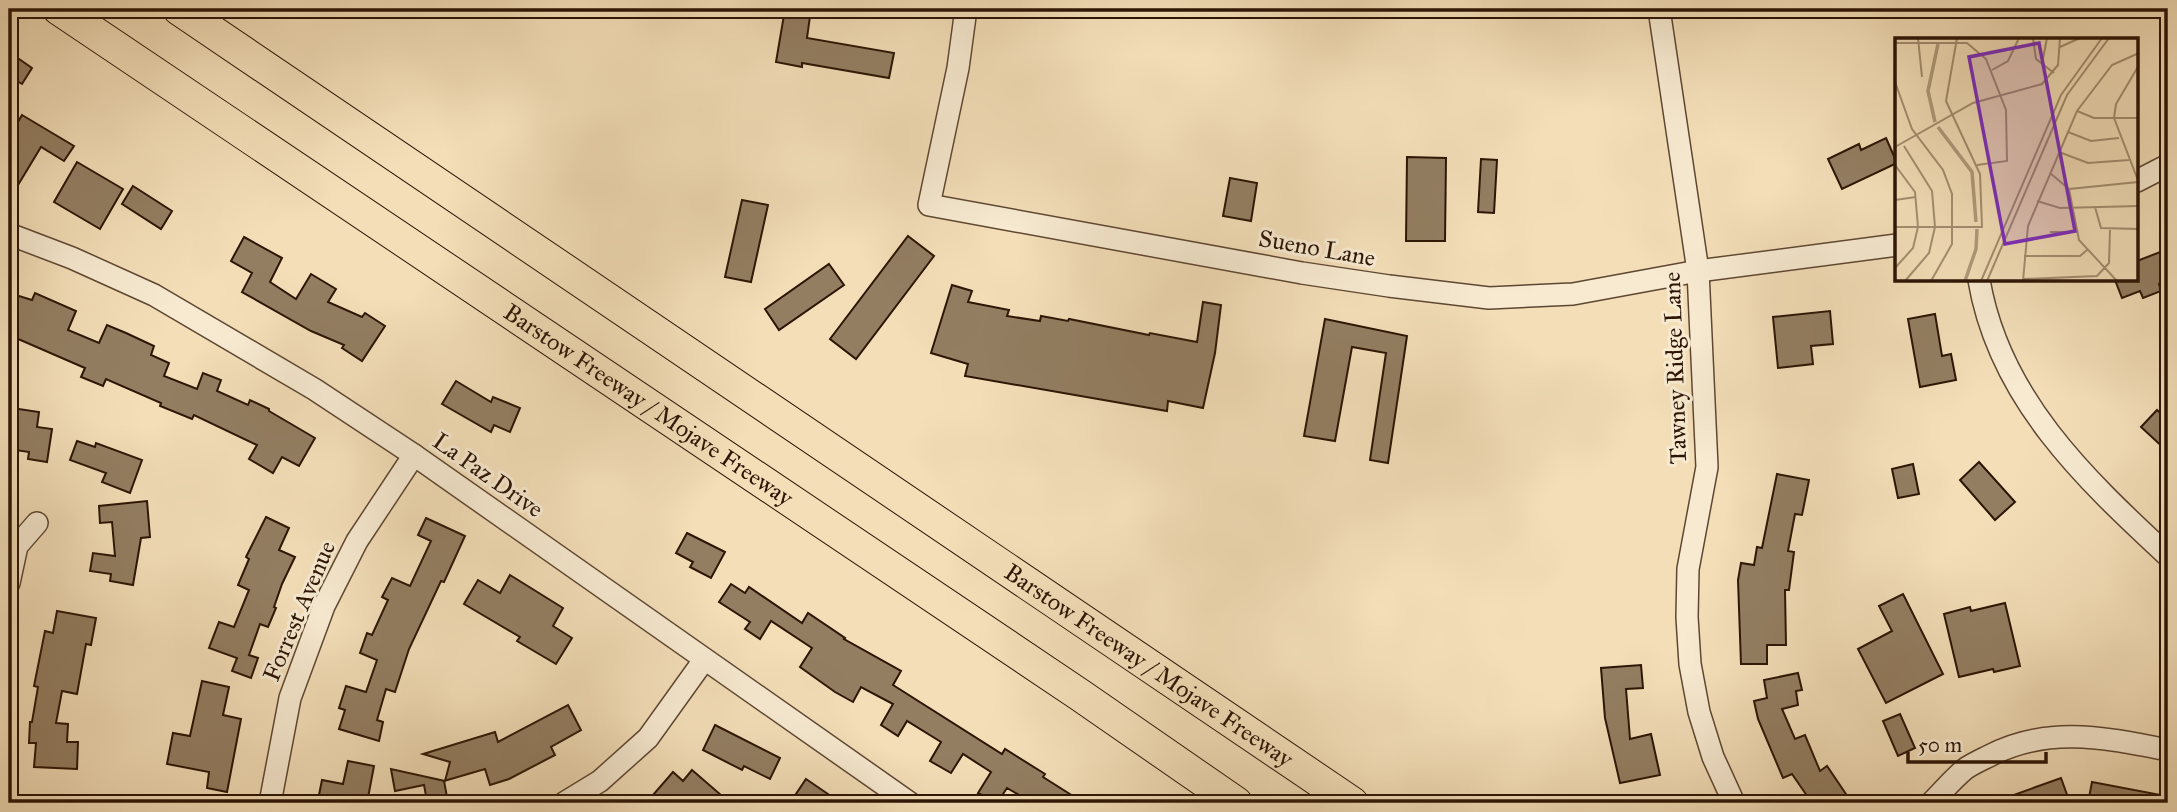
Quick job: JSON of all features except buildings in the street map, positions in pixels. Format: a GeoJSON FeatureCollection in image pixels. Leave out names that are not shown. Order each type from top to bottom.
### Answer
{"type":"FeatureCollection","features":[{"type":"Feature","properties":{"kind":"highway","name":"Barstow Freeway / Mojave Freeway"},"geometry":{"type":"LineString","coordinates":[[59,9],[1080,695],[1236,803]]}},
{"type":"Feature","properties":{"kind":"highway","name":"Barstow Freeway / Mojave Freeway"},"geometry":{"type":"LineString","coordinates":[[179,9],[1352,803]]}},
{"type":"Feature","properties":{"kind":"street","name":"Sueno Lane"},"geometry":{"type":"LineString","coordinates":[[966,9],[958,68],[929,205],[1315,275],[1489,298],[1573,294],[1698,271],[1895,245]]}},
{"type":"Feature","properties":{"kind":"street","name":"Tawney Ridge Lane"},"geometry":{"type":"LineString","coordinates":[[1659,9],[1698,271],[1707,467],[1688,569],[1690,664],[1699,712],[1713,757],[1734,803]]}},
{"type":"Feature","properties":{"kind":"street"},"geometry":{"type":"LineString","coordinates":[[2138,180],[2168,165]]}},
{"type":"Feature","properties":{"kind":"street","name":"La Paz Drive"},"geometry":{"type":"LineString","coordinates":[[9,234],[72,258],[155,295],[314,388],[414,455],[910,803]]}},
{"type":"Feature","properties":{"kind":"street"},"geometry":{"type":"LineString","coordinates":[[1979,282],[2003,360],[2021,394],[2043,425],[2082,470],[2168,556]]}},
{"type":"Feature","properties":{"kind":"street","name":"Forrest Avenue"},"geometry":{"type":"LineString","coordinates":[[270,803],[290,698],[324,606],[357,541],[414,455]]}},
{"type":"Feature","properties":{"kind":"street"},"geometry":{"type":"LineString","coordinates":[[9,583],[17,546],[37,523]]}},
{"type":"Feature","properties":{"kind":"street"},"geometry":{"type":"LineString","coordinates":[[564,803],[600,782],[648,738],[704,660]]}},
{"type":"Feature","properties":{"kind":"street"},"geometry":{"type":"LineString","coordinates":[[1932,803],[1966,768],[2004,748],[2039,738],[2074,735],[2168,750]]}}]}
